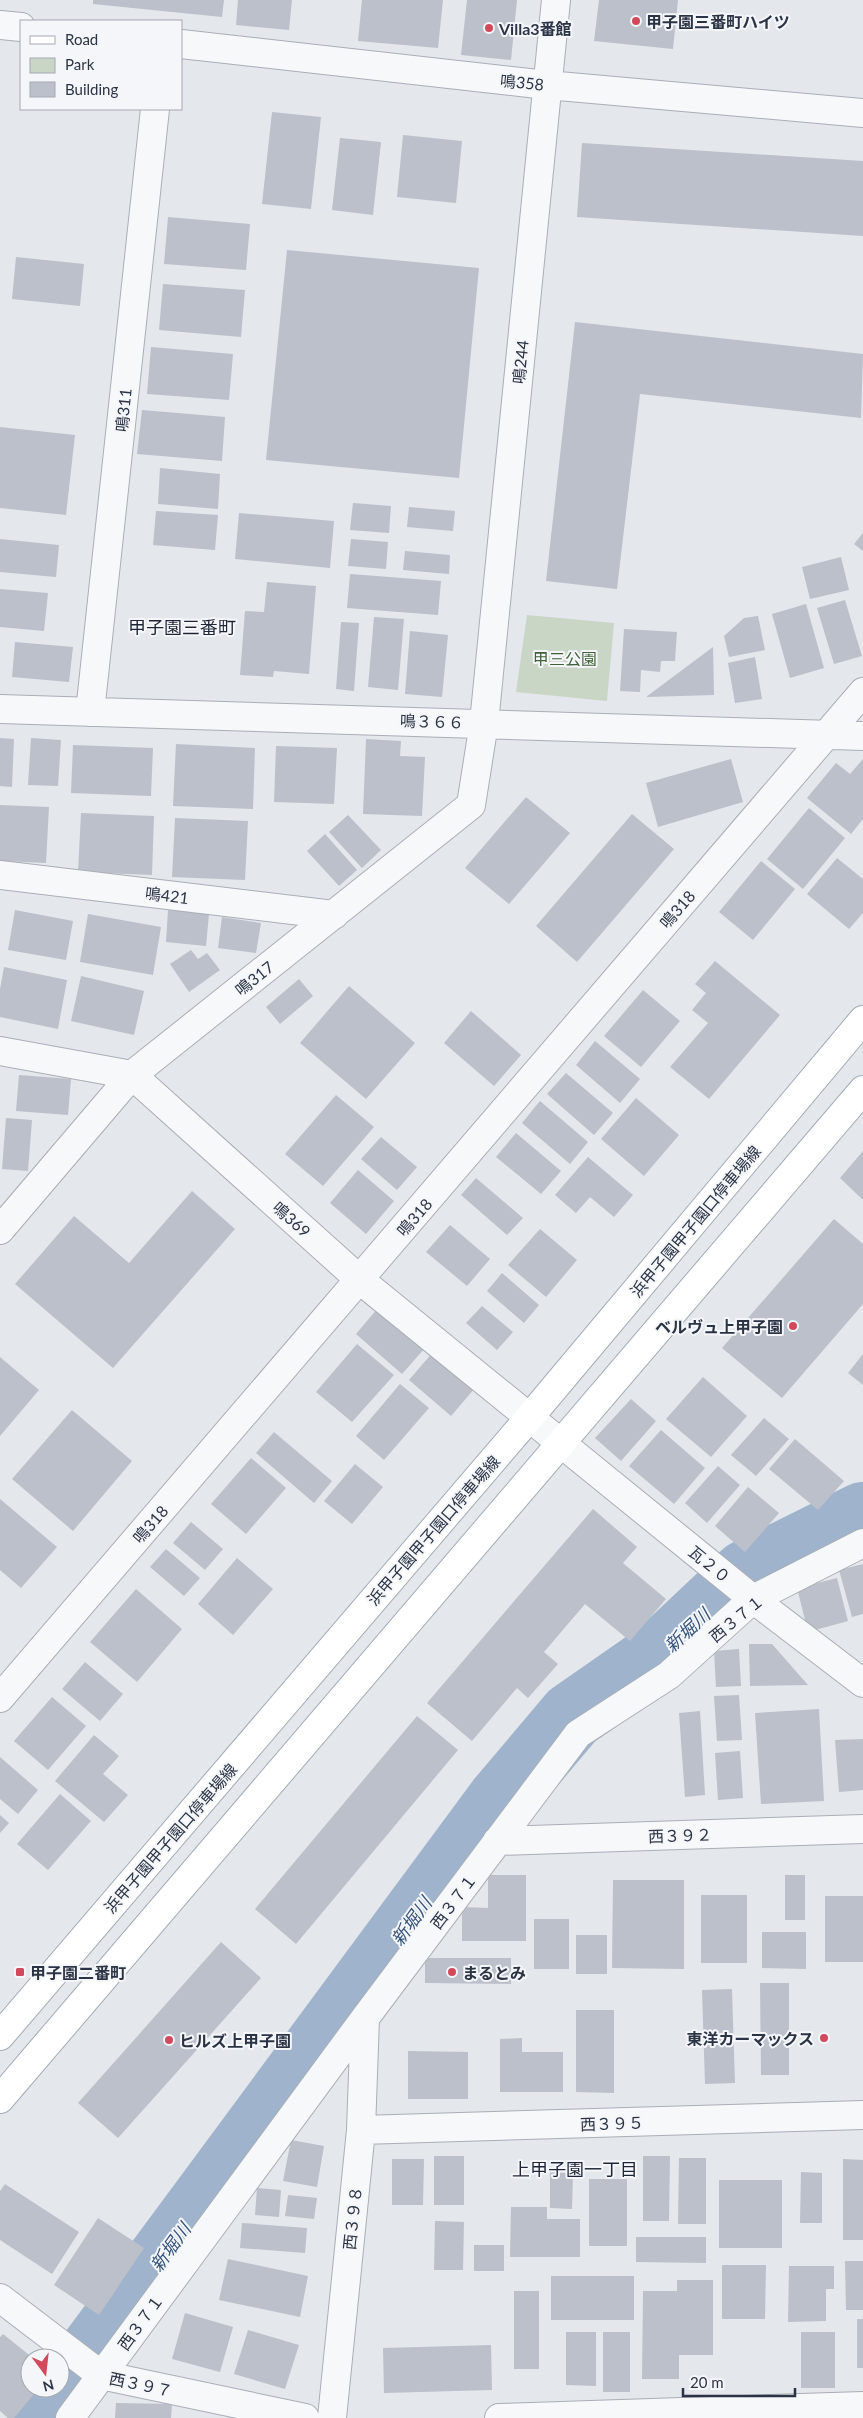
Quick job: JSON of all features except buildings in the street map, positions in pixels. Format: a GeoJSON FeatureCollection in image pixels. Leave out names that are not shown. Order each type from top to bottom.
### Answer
{"type":"FeatureCollection","features":[{"type":"Feature","properties":{"kind":"main road","name":"浜甲子園甲子園口停車場線"},"geometry":{"type":"LineString","coordinates":[[0,2036],[529,1418],[863,1020]]}},
{"type":"Feature","properties":{"kind":"main road"},"geometry":{"type":"LineString","coordinates":[[0,2099],[559,1443],[863,1090]]}},
{"type":"Feature","properties":{"kind":"street","name":"鳴244"},"geometry":{"type":"LineString","coordinates":[[484,723],[556,0]]}},
{"type":"Feature","properties":{"kind":"street"},"geometry":{"type":"LineString","coordinates":[[0,25],[20,27]]}},
{"type":"Feature","properties":{"kind":"street","name":"鳴358"},"geometry":{"type":"LineString","coordinates":[[182,44],[547,85],[863,113]]}},
{"type":"Feature","properties":{"kind":"street","name":"鳴311"},"geometry":{"type":"LineString","coordinates":[[90,712],[155,110]]}},
{"type":"Feature","properties":{"kind":"street","name":"鳴318"},"geometry":{"type":"LineString","coordinates":[[0,1698],[863,692]]}},
{"type":"Feature","properties":{"kind":"street","name":"鳴３６６"},"geometry":{"type":"LineString","coordinates":[[0,709],[863,736]]}},
{"type":"Feature","properties":{"kind":"street","name":"鳴317"},"geometry":{"type":"LineString","coordinates":[[0,1230],[132,1075],[471,805],[484,723]]}},
{"type":"Feature","properties":{"kind":"street","name":"鳴421"},"geometry":{"type":"LineString","coordinates":[[0,875],[334,915]]}},
{"type":"Feature","properties":{"kind":"street"},"geometry":{"type":"LineString","coordinates":[[0,1051],[132,1075]]}},
{"type":"Feature","properties":{"kind":"street","name":"鳴369"},"geometry":{"type":"LineString","coordinates":[[132,1075],[360,1280],[559,1443]]}},
{"type":"Feature","properties":{"kind":"street","name":"瓦２０"},"geometry":{"type":"LineString","coordinates":[[559,1443],[740,1588],[863,1683]]}},
{"type":"Feature","properties":{"kind":"street","name":"西３７１"},"geometry":{"type":"LineString","coordinates":[[70,2418],[93,2369],[365,2018],[578,1734],[670,1675],[740,1588],[863,1543]]}},
{"type":"Feature","properties":{"kind":"street","name":"西３９２"},"geometry":{"type":"LineString","coordinates":[[497,1841],[863,1828]]}},
{"type":"Feature","properties":{"kind":"street","name":"西３９８"},"geometry":{"type":"LineString","coordinates":[[332,2418],[361,2130],[365,2018]]}},
{"type":"Feature","properties":{"kind":"street","name":"西３９５"},"geometry":{"type":"LineString","coordinates":[[361,2130],[863,2115]]}},
{"type":"Feature","properties":{"kind":"street","name":"西３９７"},"geometry":{"type":"LineString","coordinates":[[0,2298],[93,2369],[305,2418]]}},
{"type":"Feature","properties":{"kind":"street"},"geometry":{"type":"LineString","coordinates":[[499,2418],[863,2406]]}},
{"type":"Feature","properties":{"kind":"green space","name":"甲三公園"},"geometry":{"type":"Polygon","coordinates":[[[527,615],[614,623],[607,701],[516,692],[527,615]]]}},
{"type":"Feature","properties":{"kind":"waterway","name":"新堀川"},"geometry":{"type":"LineString","coordinates":[[44,2418],[501,1800],[572,1716],[661,1654],[746,1574],[863,1516]]}},
{"type":"Feature","properties":{"kind":"place","name":"甲子園三番町ハイツ"},"geometry":{"type":"Point","coordinates":[636,21]}},
{"type":"Feature","properties":{"kind":"place","name":"Villa3番館"},"geometry":{"type":"Point","coordinates":[489,28]}},
{"type":"Feature","properties":{"kind":"place","name":"ベルヴュ上甲子園"},"geometry":{"type":"Point","coordinates":[793,1326]}},
{"type":"Feature","properties":{"kind":"place","name":"甲子園二番町"},"geometry":{"type":"Point","coordinates":[20,1972]}},
{"type":"Feature","properties":{"kind":"place","name":"まるとみ"},"geometry":{"type":"Point","coordinates":[452,1972]}},
{"type":"Feature","properties":{"kind":"place","name":"東洋カーマックス"},"geometry":{"type":"Point","coordinates":[824,2038]}},
{"type":"Feature","properties":{"kind":"place","name":"ヒルズ上甲子園"},"geometry":{"type":"Point","coordinates":[169,2040]}},
{"type":"Feature","properties":{"kind":"district","name":"甲子園三番町"},"geometry":{"type":"Point","coordinates":[182,627]}},
{"type":"Feature","properties":{"kind":"district","name":"上甲子園一丁目"},"geometry":{"type":"Point","coordinates":[575,2169]}}]}
